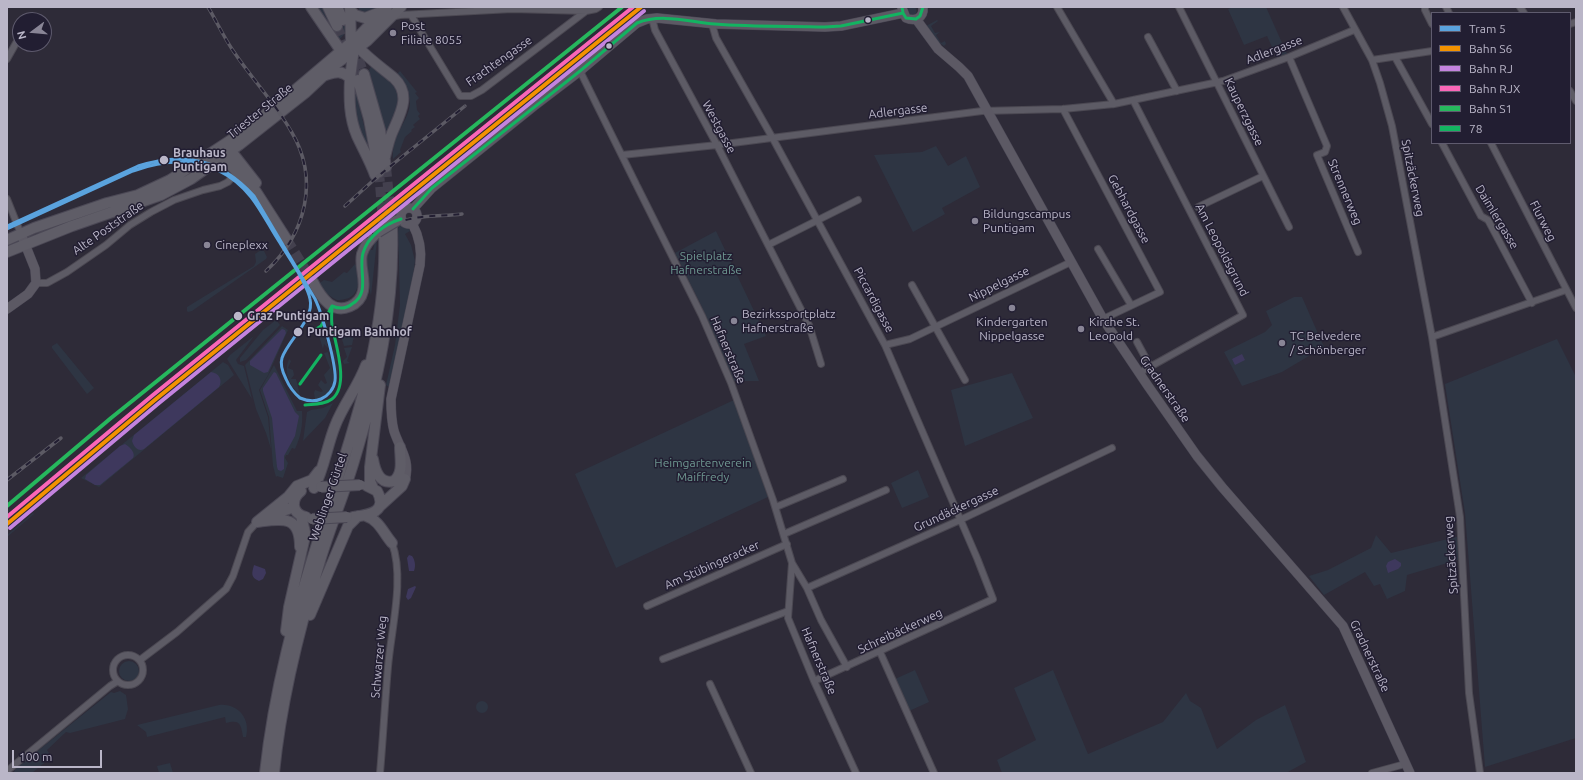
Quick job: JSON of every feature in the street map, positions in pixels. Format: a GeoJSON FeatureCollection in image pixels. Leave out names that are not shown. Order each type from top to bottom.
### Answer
{"type":"FeatureCollection","features":[{"type":"Feature","properties":{"kind":"main road"},"geometry":{"type":"LineString","coordinates":[[311,7],[351,48],[368,58],[394,79],[403,93],[404,99],[402,110],[391,134],[381,168]]}},
{"type":"Feature","properties":{"kind":"main road"},"geometry":{"type":"LineString","coordinates":[[328,7],[340,23],[337,7]]}},
{"type":"Feature","properties":{"kind":"main road","name":"Triester Straße"},"geometry":{"type":"LineString","coordinates":[[7,240],[34,228],[138,195],[170,180],[218,147],[234,138],[351,48],[360,34],[387,12],[401,7]]}},
{"type":"Feature","properties":{"kind":"main road"},"geometry":{"type":"LineString","coordinates":[[351,9],[351,48],[357,77],[381,168]]}},
{"type":"Feature","properties":{"kind":"main road"},"geometry":{"type":"LineString","coordinates":[[351,9],[355,15],[365,18],[387,12]]}},
{"type":"Feature","properties":{"kind":"main road","name":"Triester Straße"},"geometry":{"type":"LineString","coordinates":[[7,252],[25,244],[161,195],[191,179],[227,154],[326,75],[387,12]]}},
{"type":"Feature","properties":{"kind":"main road"},"geometry":{"type":"LineString","coordinates":[[326,75],[339,71],[357,77],[378,122],[381,168]]}},
{"type":"Feature","properties":{"kind":"main road"},"geometry":{"type":"LineString","coordinates":[[357,77],[349,104],[352,120],[356,135],[381,168]]}},
{"type":"Feature","properties":{"kind":"main road"},"geometry":{"type":"LineString","coordinates":[[218,147],[227,154],[262,192],[278,220],[281,229]]}},
{"type":"Feature","properties":{"kind":"main road"},"geometry":{"type":"LineString","coordinates":[[227,154],[235,170],[253,187],[287,240]]}},
{"type":"Feature","properties":{"kind":"main road"},"geometry":{"type":"LineString","coordinates":[[313,282],[322,296],[332,306],[343,308],[352,305],[360,298],[363,290],[364,280],[361,262],[362,253],[368,242],[391,226]]}},
{"type":"Feature","properties":{"kind":"main road","name":"Weblinger Gürtel"},"geometry":{"type":"LineString","coordinates":[[265,773],[276,696],[296,614],[361,404],[371,364],[378,328],[391,226]]}},
{"type":"Feature","properties":{"kind":"main road","name":"Weblinger Gürtel"},"geometry":{"type":"LineString","coordinates":[[274,773],[281,722],[299,634],[312,587],[354,462],[380,362],[390,292],[392,260],[391,226]]}},
{"type":"Feature","properties":{"kind":"main road"},"geometry":{"type":"LineString","coordinates":[[317,488],[323,462],[335,426],[360,379],[371,343],[378,328]]}},
{"type":"Feature","properties":{"kind":"main road"},"geometry":{"type":"LineString","coordinates":[[380,362],[382,371],[370,474],[380,500],[378,508],[392,543]]}},
{"type":"Feature","properties":{"kind":"main road"},"geometry":{"type":"LineString","coordinates":[[372,455],[375,468],[380,477],[386,481],[392,482],[397,479],[400,471],[400,447]]}},
{"type":"Feature","properties":{"kind":"main road"},"geometry":{"type":"LineString","coordinates":[[257,522],[288,497],[297,486],[312,480],[323,462]]}},
{"type":"Feature","properties":{"kind":"main road"},"geometry":{"type":"LineString","coordinates":[[294,659],[306,625],[348,526],[362,516],[378,508],[402,486],[405,479]]}},
{"type":"Feature","properties":{"kind":"main road"},"geometry":{"type":"LineString","coordinates":[[392,543],[372,518],[362,516],[312,519],[301,516],[297,513],[294,507],[294,501],[297,495],[303,490],[360,485],[381,492],[393,488],[405,479]]}},
{"type":"Feature","properties":{"kind":"main road"},"geometry":{"type":"LineString","coordinates":[[257,522],[264,517],[294,507]]}},
{"type":"Feature","properties":{"kind":"main road"},"geometry":{"type":"LineString","coordinates":[[276,696],[289,607],[305,532],[301,516]]}},
{"type":"Feature","properties":{"kind":"main road"},"geometry":{"type":"LineString","coordinates":[[257,522],[280,519],[288,520],[294,524],[300,539],[300,559]]}},
{"type":"Feature","properties":{"kind":"street"},"geometry":{"type":"LineString","coordinates":[[387,12],[411,15],[512,9],[586,11],[599,7]]}},
{"type":"Feature","properties":{"kind":"street"},"geometry":{"type":"LineString","coordinates":[[413,209],[432,188],[580,71],[633,25],[642,21],[652,18],[712,24],[825,27],[841,26],[902,10],[908,19],[916,19],[922,14],[923,7]]}},
{"type":"Feature","properties":{"kind":"street"},"geometry":{"type":"LineString","coordinates":[[1057,7],[1114,104]]}},
{"type":"Feature","properties":{"kind":"street","name":"Kauperzgasse"},"geometry":{"type":"LineString","coordinates":[[1179,7],[1289,227]]}},
{"type":"Feature","properties":{"kind":"street","name":"Spitzäckerweg"},"geometry":{"type":"LineString","coordinates":[[1343,7],[1354,30],[1372,60],[1392,126],[1432,337],[1460,515],[1464,563],[1469,692],[1480,773]]}},
{"type":"Feature","properties":{"kind":"street"},"geometry":{"type":"LineString","coordinates":[[1425,7],[1431,22]]}},
{"type":"Feature","properties":{"kind":"street","name":"Frachtengasse"},"geometry":{"type":"LineString","coordinates":[[411,15],[460,96],[471,96],[518,63],[586,11]]}},
{"type":"Feature","properties":{"kind":"street","name":"Westgasse"},"geometry":{"type":"LineString","coordinates":[[652,18],[655,30],[717,145],[809,325],[821,364]]}},
{"type":"Feature","properties":{"kind":"street","name":"Gradnerstraße"},"geometry":{"type":"LineString","coordinates":[[916,19],[938,49],[968,76],[1103,319],[1197,456],[1254,525],[1338,619],[1358,658],[1410,773]]}},
{"type":"Feature","properties":{"kind":"street","name":"Piccardigasse"},"geometry":{"type":"LineString","coordinates":[[712,24],[716,38],[818,220],[885,345],[977,558],[993,599]]}},
{"type":"Feature","properties":{"kind":"street","name":"Adlergasse"},"geometry":{"type":"LineString","coordinates":[[622,156],[987,111],[1063,109],[1114,104],[1217,83],[1289,57],[1354,30]]}},
{"type":"Feature","properties":{"kind":"street"},"geometry":{"type":"LineString","coordinates":[[1148,37],[1177,91]]}},
{"type":"Feature","properties":{"kind":"street"},"geometry":{"type":"LineString","coordinates":[[7,59],[12,50]]}},
{"type":"Feature","properties":{"kind":"street"},"geometry":{"type":"LineString","coordinates":[[1372,60],[1395,58],[1431,51]]}},
{"type":"Feature","properties":{"kind":"street","name":"Strennerweg"},"geometry":{"type":"LineString","coordinates":[[1289,57],[1328,146],[1325,152],[1317,154],[1358,252]]}},
{"type":"Feature","properties":{"kind":"street"},"geometry":{"type":"LineString","coordinates":[[1395,58],[1431,122]]}},
{"type":"Feature","properties":{"kind":"street","name":"Hafnerstraße"},"geometry":{"type":"LineString","coordinates":[[580,71],[671,253],[722,362],[776,507],[792,563],[788,618],[814,681],[856,773]]}},
{"type":"Feature","properties":{"kind":"street","name":"Am Leopoldsgrund"},"geometry":{"type":"LineString","coordinates":[[1133,100],[1243,315],[1139,372]]}},
{"type":"Feature","properties":{"kind":"street","name":"Gebhardgasse"},"geometry":{"type":"LineString","coordinates":[[1063,109],[1160,292],[1103,319]]}},
{"type":"Feature","properties":{"kind":"street","name":"Daimlergasse"},"geometry":{"type":"LineString","coordinates":[[1443,144],[1482,216],[1488,220],[1532,303]]}},
{"type":"Feature","properties":{"kind":"street","name":"Flurweg"},"geometry":{"type":"LineString","coordinates":[[1492,144],[1576,308]]}},
{"type":"Feature","properties":{"kind":"street","name":"Alte Poststraße"},"geometry":{"type":"LineString","coordinates":[[36,283],[47,282],[67,272],[106,245],[130,225],[151,212],[174,200],[220,186],[228,182],[235,174],[235,170]]}},
{"type":"Feature","properties":{"kind":"street"},"geometry":{"type":"LineString","coordinates":[[1198,207],[1263,176]]}},
{"type":"Feature","properties":{"kind":"street"},"geometry":{"type":"LineString","coordinates":[[7,200],[35,269],[36,283],[28,294],[7,309]]}},
{"type":"Feature","properties":{"kind":"street"},"geometry":{"type":"LineString","coordinates":[[768,245],[858,200]]}},
{"type":"Feature","properties":{"kind":"street"},"geometry":{"type":"LineString","coordinates":[[408,208],[416,211],[416,220],[412,223],[391,226],[403,210],[408,208]]}},
{"type":"Feature","properties":{"kind":"street"},"geometry":{"type":"LineString","coordinates":[[405,479],[407,465],[392,423],[391,399],[421,257],[419,242],[412,223]]}},
{"type":"Feature","properties":{"kind":"street"},"geometry":{"type":"LineString","coordinates":[[1098,249],[1131,305]]}},
{"type":"Feature","properties":{"kind":"street","name":"Nippelgasse"},"geometry":{"type":"LineString","coordinates":[[885,345],[910,339],[1071,262]]}},
{"type":"Feature","properties":{"kind":"street"},"geometry":{"type":"LineString","coordinates":[[912,285],[965,380]]}},
{"type":"Feature","properties":{"kind":"street"},"geometry":{"type":"LineString","coordinates":[[1432,337],[1566,290]]}},
{"type":"Feature","properties":{"kind":"street"},"geometry":{"type":"LineString","coordinates":[[1137,342],[1150,366]]}},
{"type":"Feature","properties":{"kind":"street","name":"Grundäckergasse"},"geometry":{"type":"LineString","coordinates":[[807,588],[960,520],[1112,448]]}},
{"type":"Feature","properties":{"kind":"street"},"geometry":{"type":"LineString","coordinates":[[776,507],[843,479]]}},
{"type":"Feature","properties":{"kind":"street"},"geometry":{"type":"LineString","coordinates":[[784,534],[886,490]]}},
{"type":"Feature","properties":{"kind":"street"},"geometry":{"type":"LineString","coordinates":[[140,660],[177,632],[226,589],[233,576],[248,532],[257,522]]}},
{"type":"Feature","properties":{"kind":"street","name":"Schwarzer Weg"},"geometry":{"type":"LineString","coordinates":[[380,773],[388,665],[397,580],[396,557],[392,543]]}},
{"type":"Feature","properties":{"kind":"street","name":"Am Stübingeracker"},"geometry":{"type":"LineString","coordinates":[[647,606],[787,544]]}},
{"type":"Feature","properties":{"kind":"street"},"geometry":{"type":"LineString","coordinates":[[792,563],[807,588],[821,620],[847,667]]}},
{"type":"Feature","properties":{"kind":"street","name":"Schreibäckerweg"},"geometry":{"type":"LineString","coordinates":[[814,681],[993,599]]}},
{"type":"Feature","properties":{"kind":"street"},"geometry":{"type":"LineString","coordinates":[[663,659],[788,611]]}},
{"type":"Feature","properties":{"kind":"street"},"geometry":{"type":"LineString","coordinates":[[880,652],[934,773]]}},
{"type":"Feature","properties":{"kind":"street"},"geometry":{"type":"LineString","coordinates":[[128,655],[140,660],[144,670],[140,680],[126,686],[115,678],[113,669],[116,661],[128,655]]}},
{"type":"Feature","properties":{"kind":"street"},"geometry":{"type":"LineString","coordinates":[[7,771],[118,681]]}},
{"type":"Feature","properties":{"kind":"street"},"geometry":{"type":"LineString","coordinates":[[710,684],[751,773]]}},
{"type":"Feature","properties":{"kind":"street"},"geometry":{"type":"LineString","coordinates":[[1372,773],[1405,764]]}},
{"type":"Feature","properties":{"kind":"green space"},"geometry":{"type":"Polygon","coordinates":[[[912,6],[917,11],[912,16],[907,11],[912,6]]]}},
{"type":"Feature","properties":{"kind":"green space"},"geometry":{"type":"Polygon","coordinates":[[[314,7],[322,7],[333,29],[345,14],[341,7],[347,7],[348,30],[339,40],[314,7]]]}},
{"type":"Feature","properties":{"kind":"green space"},"geometry":{"type":"Polygon","coordinates":[[[359,7],[376,7],[370,13],[362,13],[359,10],[359,7]]]}},
{"type":"Feature","properties":{"kind":"green space"},"geometry":{"type":"Polygon","coordinates":[[[1233,7],[1266,7],[1287,54],[1277,58],[1267,36],[1244,45],[1228,9],[1233,7]]]}},
{"type":"Feature","properties":{"kind":"green space"},"geometry":{"type":"Polygon","coordinates":[[[937,20],[938,21],[931,26],[935,33],[940,32],[936,35],[941,43],[945,41],[946,44],[944,46],[938,42],[926,26],[937,20]]]}},
{"type":"Feature","properties":{"kind":"green space"},"geometry":{"type":"Polygon","coordinates":[[[372,65],[391,83],[398,96],[396,111],[386,135],[369,70],[372,65]]]}},
{"type":"Feature","properties":{"kind":"green space"},"geometry":{"type":"Polygon","coordinates":[[[400,71],[417,92],[415,93],[419,98],[416,101],[417,110],[420,114],[418,116],[420,119],[413,125],[415,127],[411,130],[412,131],[405,137],[400,150],[401,152],[393,159],[397,135],[406,117],[410,99],[406,88],[397,74],[400,71]]]}},
{"type":"Feature","properties":{"kind":"green space"},"geometry":{"type":"Polygon","coordinates":[[[353,85],[355,86],[371,157],[355,117],[353,85]]]}},
{"type":"Feature","properties":{"kind":"green space"},"geometry":{"type":"Polygon","coordinates":[[[936,146],[948,166],[966,156],[980,187],[942,208],[945,214],[913,232],[874,155],[922,152],[936,146]]]}},
{"type":"Feature","properties":{"kind":"green space"},"geometry":{"type":"Polygon","coordinates":[[[402,224],[408,227],[410,231],[405,234],[411,245],[415,261],[412,284],[389,387],[386,385],[395,345],[400,305],[398,225],[402,224]]]}},
{"type":"Feature","properties":{"kind":"green space","name":"Spielplatz Hafnerstraße"},"geometry":{"type":"Polygon","coordinates":[[[716,231],[766,336],[744,344],[759,381],[734,381],[701,305],[675,253],[716,231]]]}},
{"type":"Feature","properties":{"kind":"green space"},"geometry":{"type":"Polygon","coordinates":[[[377,240],[371,296],[366,261],[370,250],[373,250],[375,241],[377,240]]]}},
{"type":"Feature","properties":{"kind":"green space"},"geometry":{"type":"Polygon","coordinates":[[[261,250],[264,251],[267,257],[266,259],[192,311],[187,311],[187,307],[254,266],[256,262],[255,254],[261,250]]]}},
{"type":"Feature","properties":{"kind":"green space"},"geometry":{"type":"Polygon","coordinates":[[[355,264],[358,274],[358,285],[354,294],[350,297],[336,300],[318,284],[324,280],[332,282],[344,272],[347,273],[355,264]]]}},
{"type":"Feature","properties":{"kind":"green space","name":"TC Belvedere / Schönberger"},"geometry":{"type":"Polygon","coordinates":[[[1294,297],[1302,297],[1324,347],[1282,372],[1242,386],[1224,352],[1265,332],[1272,325],[1266,311],[1294,297]]]}},
{"type":"Feature","properties":{"kind":"green space"},"geometry":{"type":"Polygon","coordinates":[[[276,320],[280,325],[246,360],[240,362],[240,358],[263,330],[276,320]]]}},
{"type":"Feature","properties":{"kind":"green space"},"geometry":{"type":"Polygon","coordinates":[[[282,326],[288,330],[268,375],[259,390],[268,417],[271,449],[256,409],[245,365],[282,326]]]}},
{"type":"Feature","properties":{"kind":"green space"},"geometry":{"type":"Polygon","coordinates":[[[355,332],[352,345],[344,346],[341,336],[355,332]]]}},
{"type":"Feature","properties":{"kind":"green space"},"geometry":{"type":"Polygon","coordinates":[[[319,333],[325,336],[328,348],[324,344],[323,349],[319,333]]]}},
{"type":"Feature","properties":{"kind":"green space"},"geometry":{"type":"Polygon","coordinates":[[[254,336],[236,360],[238,364],[244,366],[252,399],[227,359],[254,336]]]}},
{"type":"Feature","properties":{"kind":"green space"},"geometry":{"type":"Polygon","coordinates":[[[1557,339],[1576,377],[1576,738],[1485,767],[1465,513],[1445,384],[1557,339]]]}},
{"type":"Feature","properties":{"kind":"green space"},"geometry":{"type":"Polygon","coordinates":[[[57,343],[94,388],[87,394],[52,348],[52,346],[57,343]]]}},
{"type":"Feature","properties":{"kind":"green space"},"geometry":{"type":"Polygon","coordinates":[[[352,347],[347,361],[350,363],[344,364],[343,361],[347,357],[344,348],[352,347]]]}},
{"type":"Feature","properties":{"kind":"green space"},"geometry":{"type":"Polygon","coordinates":[[[335,350],[338,369],[338,376],[331,351],[335,350]]]}},
{"type":"Feature","properties":{"kind":"green space"},"geometry":{"type":"Polygon","coordinates":[[[328,352],[333,373],[332,387],[329,392],[315,399],[315,390],[321,392],[323,391],[318,385],[321,380],[325,384],[327,383],[324,375],[330,368],[324,353],[328,352]]]}},
{"type":"Feature","properties":{"kind":"green space"},"geometry":{"type":"Polygon","coordinates":[[[289,359],[291,361],[288,368],[293,370],[294,375],[291,379],[296,379],[300,395],[288,378],[287,364],[289,359]]]}},
{"type":"Feature","properties":{"kind":"green space"},"geometry":{"type":"Polygon","coordinates":[[[223,362],[228,365],[234,375],[99,487],[81,478],[223,362]]]}},
{"type":"Feature","properties":{"kind":"green space"},"geometry":{"type":"Polygon","coordinates":[[[274,365],[297,411],[302,411],[302,426],[299,440],[295,449],[292,448],[288,455],[286,455],[285,458],[288,463],[283,478],[276,477],[273,466],[269,417],[260,390],[274,365]]]}},
{"type":"Feature","properties":{"kind":"green space"},"geometry":{"type":"Polygon","coordinates":[[[1012,373],[1033,418],[965,446],[951,390],[1012,373]]]}},
{"type":"Feature","properties":{"kind":"green space","name":"Heimgartenverein Maiffredy"},"geometry":{"type":"Polygon","coordinates":[[[734,400],[768,497],[616,568],[575,474],[734,400]]]}},
{"type":"Feature","properties":{"kind":"green space"},"geometry":{"type":"Polygon","coordinates":[[[333,403],[325,418],[303,441],[307,412],[323,408],[333,403]]]}},
{"type":"Feature","properties":{"kind":"green space"},"geometry":{"type":"Polygon","coordinates":[[[918,470],[929,497],[902,508],[891,483],[918,470]]]}},
{"type":"Feature","properties":{"kind":"green space"},"geometry":{"type":"Polygon","coordinates":[[[33,513],[34,514],[7,537],[7,535],[33,513]]]}},
{"type":"Feature","properties":{"kind":"green space"},"geometry":{"type":"Polygon","coordinates":[[[1376,535],[1391,553],[1460,536],[1461,559],[1407,575],[1405,591],[1387,599],[1380,584],[1374,586],[1365,572],[1324,595],[1309,576],[1328,570],[1371,548],[1376,535]]]}},
{"type":"Feature","properties":{"kind":"green space"},"geometry":{"type":"Polygon","coordinates":[[[125,661],[133,661],[139,667],[139,675],[133,681],[125,681],[119,675],[119,667],[125,661]]]}},
{"type":"Feature","properties":{"kind":"green space"},"geometry":{"type":"Polygon","coordinates":[[[915,670],[929,702],[909,711],[895,679],[915,670]]]}},
{"type":"Feature","properties":{"kind":"green space"},"geometry":{"type":"Polygon","coordinates":[[[1053,670],[1088,754],[1163,722],[1186,693],[1190,701],[1201,708],[1217,749],[1256,720],[1285,705],[1306,762],[1286,773],[1002,773],[997,760],[1036,740],[1014,688],[1053,670]]]}},
{"type":"Feature","properties":{"kind":"green space"},"geometry":{"type":"Polygon","coordinates":[[[120,691],[126,695],[128,709],[125,719],[70,733],[66,732],[47,750],[49,753],[49,759],[32,773],[14,773],[15,769],[111,692],[114,693],[120,691]]]}},
{"type":"Feature","properties":{"kind":"green space"},"geometry":{"type":"Polygon","coordinates":[[[480,701],[484,701],[488,707],[484,713],[480,713],[476,709],[476,705],[480,701]]]}},
{"type":"Feature","properties":{"kind":"green space"},"geometry":{"type":"Polygon","coordinates":[[[219,705],[232,707],[242,714],[247,724],[246,737],[243,737],[240,726],[237,722],[226,723],[225,717],[147,737],[146,732],[137,725],[219,705]]]}},
{"type":"Feature","properties":{"kind":"green space"},"geometry":{"type":"Polygon","coordinates":[[[170,763],[173,773],[159,773],[157,766],[170,763]]]}},
{"type":"Feature","properties":{"kind":"shaded area"},"geometry":{"type":"Polygon","coordinates":[[[282,329],[285,330],[286,333],[268,372],[264,373],[250,365],[250,361],[282,329]]]}},
{"type":"Feature","properties":{"kind":"shaded area"},"geometry":{"type":"Polygon","coordinates":[[[1242,354],[1245,360],[1235,365],[1232,359],[1242,354]]]}},
{"type":"Feature","properties":{"kind":"shaded area"},"geometry":{"type":"Polygon","coordinates":[[[211,372],[220,377],[221,382],[219,387],[144,449],[140,450],[136,448],[132,441],[134,435],[211,372]]]}},
{"type":"Feature","properties":{"kind":"shaded area"},"geometry":{"type":"Polygon","coordinates":[[[274,372],[276,373],[295,412],[299,416],[295,436],[284,456],[284,469],[281,471],[278,470],[277,467],[272,418],[263,391],[263,388],[274,372]]]}},
{"type":"Feature","properties":{"kind":"shaded area"},"geometry":{"type":"Polygon","coordinates":[[[125,444],[131,448],[134,454],[133,458],[100,485],[95,485],[85,479],[86,475],[120,446],[125,444]]]}},
{"type":"Feature","properties":{"kind":"shaded area"},"geometry":{"type":"Polygon","coordinates":[[[409,555],[412,556],[414,561],[414,571],[409,571],[407,558],[409,555]]]}},
{"type":"Feature","properties":{"kind":"shaded area"},"geometry":{"type":"Polygon","coordinates":[[[1395,559],[1401,563],[1401,566],[1398,569],[1388,573],[1386,566],[1388,562],[1395,559]]]}},
{"type":"Feature","properties":{"kind":"shaded area"},"geometry":{"type":"Polygon","coordinates":[[[254,565],[265,569],[266,573],[263,579],[259,581],[254,578],[252,574],[254,565]]]}},
{"type":"Feature","properties":{"kind":"shaded area"},"geometry":{"type":"Polygon","coordinates":[[[415,586],[416,587],[411,598],[408,600],[406,597],[408,589],[415,586]]]}},
{"type":"Feature","properties":{"kind":"tunnel"},"geometry":{"type":"LineString","coordinates":[[337,26],[358,80]]}},
{"type":"Feature","properties":{"kind":"tunnel"},"geometry":{"type":"LineString","coordinates":[[353,45],[364,74]]}},
{"type":"Feature","properties":{"kind":"tunnel"},"geometry":{"type":"LineString","coordinates":[[386,167],[392,227]]}},
{"type":"Feature","properties":{"kind":"tunnel"},"geometry":{"type":"LineString","coordinates":[[379,172],[384,233]]}},
{"type":"Feature","properties":{"kind":"tunnel"},"geometry":{"type":"LineString","coordinates":[[287,240],[313,282]]}},
{"type":"Feature","properties":{"kind":"railway"},"geometry":{"type":"LineString","coordinates":[[208,7],[230,47],[278,111],[291,131],[300,149],[305,168],[306,187],[304,205],[299,223],[291,240],[280,256],[266,271]]}},
{"type":"Feature","properties":{"kind":"railway"},"geometry":{"type":"LineString","coordinates":[[345,206],[377,177],[465,106]]}},
{"type":"Feature","properties":{"kind":"railway"},"geometry":{"type":"LineString","coordinates":[[324,269],[366,237],[390,225],[421,217],[462,214]]}},
{"type":"Feature","properties":{"kind":"railway"},"geometry":{"type":"LineString","coordinates":[[7,480],[61,438]]}},
{"type":"Feature","properties":{"kind":"tram line","name":"5"},"geometry":{"type":"LineString","coordinates":[[7,226],[138,166],[155,161],[186,159],[215,166],[241,183],[254,196],[315,299],[325,327],[334,364],[335,381],[333,387],[324,398],[316,401],[305,400],[300,398],[294,392],[285,377],[281,360],[285,351],[309,314],[310,299],[308,293],[297,271],[251,197],[239,184],[225,174],[211,167],[197,163],[182,162],[166,163],[133,171],[7,229]]}},
{"type":"Feature","properties":{"kind":"rail line","name":"S1"},"geometry":{"type":"LineString","coordinates":[[7,506],[111,418],[622,7]]}},
{"type":"Feature","properties":{"kind":"rail line","name":"RJX"},"geometry":{"type":"LineString","coordinates":[[7,517],[153,395],[633,7]]}},
{"type":"Feature","properties":{"kind":"rail line","name":"S6"},"geometry":{"type":"LineString","coordinates":[[7,524],[156,399],[641,7]]}},
{"type":"Feature","properties":{"kind":"rail line","name":"RJ"},"geometry":{"type":"LineString","coordinates":[[10,528],[159,403],[644,11]]}},
{"type":"Feature","properties":{"kind":"transit line","name":"78"},"geometry":{"type":"LineString","coordinates":[[902,7],[906,18],[916,19],[920,16],[923,7]]}},
{"type":"Feature","properties":{"kind":"transit line","name":"78"},"geometry":{"type":"LineString","coordinates":[[413,209],[432,188],[580,71],[637,23],[646,20],[666,18],[729,25],[825,27],[841,26],[903,13]]}},
{"type":"Feature","properties":{"kind":"transit line","name":"78"},"geometry":{"type":"LineString","coordinates":[[332,306],[337,308],[345,308],[350,306],[358,299],[363,288],[362,260],[365,247],[373,236],[383,227],[401,219]]}},
{"type":"Feature","properties":{"kind":"transit line","name":"78"},"geometry":{"type":"LineString","coordinates":[[313,331],[321,326],[332,306]]}},
{"type":"Feature","properties":{"kind":"transit line","name":"78"},"geometry":{"type":"LineString","coordinates":[[305,405],[319,404],[329,401],[337,393],[340,384],[340,364],[332,322],[332,306]]}},
{"type":"Feature","properties":{"kind":"transit line","name":"78"},"geometry":{"type":"LineString","coordinates":[[300,384],[321,355]]}},
{"type":"Feature","properties":{"kind":"place","name":"Post Filiale 8055"},"geometry":{"type":"Point","coordinates":[393,33]}},
{"type":"Feature","properties":{"kind":"place","name":"Brauhaus Puntigam"},"geometry":{"type":"Point","coordinates":[164,160]}},
{"type":"Feature","properties":{"kind":"place","name":"Bildungscampus Puntigam"},"geometry":{"type":"Point","coordinates":[975,221]}},
{"type":"Feature","properties":{"kind":"place","name":"Cineplexx"},"geometry":{"type":"Point","coordinates":[207,245]}},
{"type":"Feature","properties":{"kind":"place","name":"Kindergarten Nippelgasse"},"geometry":{"type":"Point","coordinates":[1012,308]}},
{"type":"Feature","properties":{"kind":"place","name":"Graz Puntigam"},"geometry":{"type":"Point","coordinates":[238,316]}},
{"type":"Feature","properties":{"kind":"place","name":"Bezirkssportplatz Hafnerstraße"},"geometry":{"type":"Point","coordinates":[734,321]}},
{"type":"Feature","properties":{"kind":"place","name":"Kirche St. Leopold"},"geometry":{"type":"Point","coordinates":[1081,329]}},
{"type":"Feature","properties":{"kind":"place","name":"Puntigam Bahnhof"},"geometry":{"type":"Point","coordinates":[298,332]}},
{"type":"Feature","properties":{"kind":"place","name":"TC Belvedere / Schönberger"},"geometry":{"type":"Point","coordinates":[1282,343]}}]}
